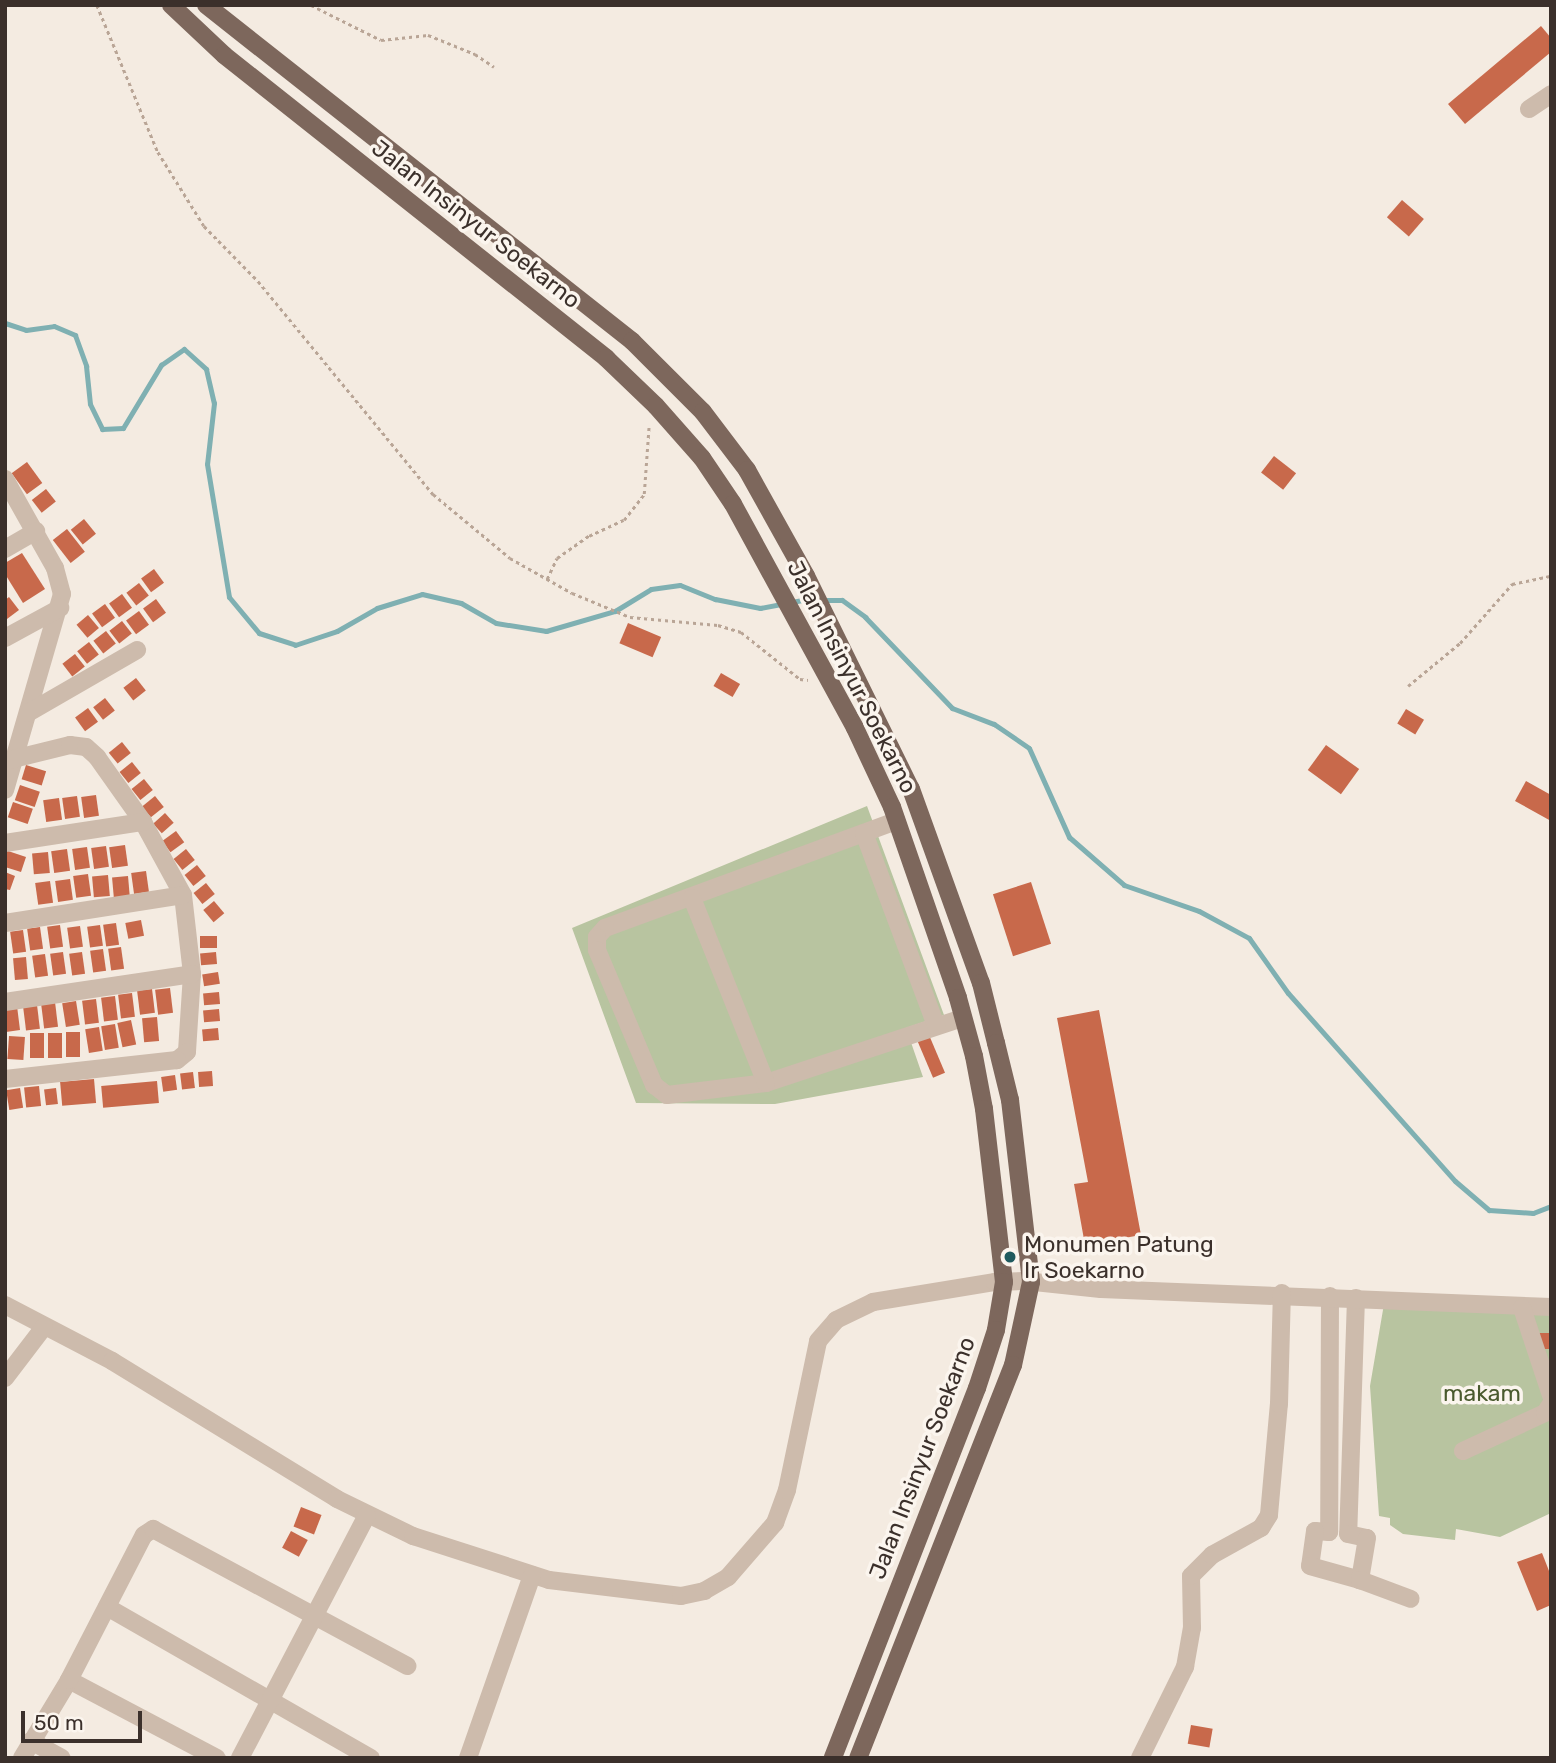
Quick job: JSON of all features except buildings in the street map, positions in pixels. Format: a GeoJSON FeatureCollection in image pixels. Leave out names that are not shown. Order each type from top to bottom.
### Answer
{"type":"FeatureCollection","features":[{"type":"Feature","properties":{"kind":"main road","name":"Jalan Insinyur Soekarno"},"geometry":{"type":"LineString","coordinates":[[171,5],[224,55],[606,358],[656,406],[702,458],[780,585],[832,685],[897,821],[963,1018],[984,1109],[1004,1282],[996,1330],[977,1388],[833,1758]]}},
{"type":"Feature","properties":{"kind":"main road","name":"Jalan Insinyur Soekarno"},"geometry":{"type":"LineString","coordinates":[[206,5],[632,341],[703,412],[747,470],[806,576],[911,789],[981,983],[1010,1100],[1031,1282],[1013,1366],[858,1758]]}},
{"type":"Feature","properties":{"kind":"main road"},"geometry":{"type":"LineString","coordinates":[[804,635],[829,621]]}},
{"type":"Feature","properties":{"kind":"street"},"geometry":{"type":"LineString","coordinates":[[1529,109],[1551,94]]}},
{"type":"Feature","properties":{"kind":"street"},"geometry":{"type":"LineString","coordinates":[[5,479],[36,531],[61,586],[60,608],[29,713],[10,760],[5,790]]}},
{"type":"Feature","properties":{"kind":"street"},"geometry":{"type":"LineString","coordinates":[[5,549],[36,531]]}},
{"type":"Feature","properties":{"kind":"street"},"geometry":{"type":"LineString","coordinates":[[5,638],[60,608]]}},
{"type":"Feature","properties":{"kind":"street"},"geometry":{"type":"LineString","coordinates":[[29,713],[136,650]]}},
{"type":"Feature","properties":{"kind":"street"},"geometry":{"type":"LineString","coordinates":[[5,1079],[177,1060],[187,1052],[192,974],[183,895],[143,822],[86,747],[70,746],[10,760]]}},
{"type":"Feature","properties":{"kind":"street"},"geometry":{"type":"LineString","coordinates":[[897,821],[605,928],[597,937],[597,950],[660,1091],[692,1094],[766,1083],[963,1018]]}},
{"type":"Feature","properties":{"kind":"street"},"geometry":{"type":"LineString","coordinates":[[5,843],[143,822]]}},
{"type":"Feature","properties":{"kind":"street"},"geometry":{"type":"LineString","coordinates":[[864,833],[936,1026]]}},
{"type":"Feature","properties":{"kind":"street"},"geometry":{"type":"LineString","coordinates":[[5,923],[183,895]]}},
{"type":"Feature","properties":{"kind":"street"},"geometry":{"type":"LineString","coordinates":[[692,898],[766,1083]]}},
{"type":"Feature","properties":{"kind":"street"},"geometry":{"type":"LineString","coordinates":[[5,1002],[192,974]]}},
{"type":"Feature","properties":{"kind":"street"},"geometry":{"type":"LineString","coordinates":[[5,1305],[112,1362],[367,1515],[413,1536],[532,1575],[649,1595],[681,1596],[716,1586],[751,1553],[775,1523],[787,1490],[810,1365],[824,1330],[873,1302],[1004,1282],[1031,1282],[1101,1289],[1282,1293],[1522,1308],[1551,1307]]}},
{"type":"Feature","properties":{"kind":"street"},"geometry":{"type":"LineString","coordinates":[[1140,1758],[1185,1667],[1192,1628],[1191,1576],[1212,1555],[1261,1528],[1269,1515],[1280,1393],[1282,1293]]}},
{"type":"Feature","properties":{"kind":"street"},"geometry":{"type":"LineString","coordinates":[[1329,1532],[1330,1296]]}},
{"type":"Feature","properties":{"kind":"street"},"geometry":{"type":"LineString","coordinates":[[1348,1534],[1356,1298]]}},
{"type":"Feature","properties":{"kind":"street"},"geometry":{"type":"LineString","coordinates":[[1522,1308],[1551,1395]]}},
{"type":"Feature","properties":{"kind":"street"},"geometry":{"type":"LineString","coordinates":[[5,1378],[44,1327]]}},
{"type":"Feature","properties":{"kind":"street"},"geometry":{"type":"LineString","coordinates":[[1463,1451],[1545,1413],[1551,1404]]}},
{"type":"Feature","properties":{"kind":"street"},"geometry":{"type":"LineString","coordinates":[[240,1758],[367,1515]]}},
{"type":"Feature","properties":{"kind":"street"},"geometry":{"type":"LineString","coordinates":[[22,1758],[69,1680],[144,1535],[153,1529],[407,1666]]}},
{"type":"Feature","properties":{"kind":"street"},"geometry":{"type":"LineString","coordinates":[[1360,1580],[1367,1538],[1315,1531],[1310,1566],[1360,1580],[1411,1599]]}},
{"type":"Feature","properties":{"kind":"street"},"geometry":{"type":"LineString","coordinates":[[468,1758],[532,1575]]}},
{"type":"Feature","properties":{"kind":"street"},"geometry":{"type":"LineString","coordinates":[[107,1607],[271,1698],[370,1758]]}},
{"type":"Feature","properties":{"kind":"street"},"geometry":{"type":"LineString","coordinates":[[69,1680],[217,1758]]}},
{"type":"Feature","properties":{"kind":"street"},"geometry":{"type":"LineString","coordinates":[[31,1741],[62,1758]]}},
{"type":"Feature","properties":{"kind":"path"},"geometry":{"type":"LineString","coordinates":[[97,5],[158,152],[204,226],[258,281],[433,494],[501,551],[547,579],[630,617],[718,625],[741,632],[800,679],[832,685]]}},
{"type":"Feature","properties":{"kind":"path"},"geometry":{"type":"LineString","coordinates":[[312,5],[381,40],[428,34],[475,54],[494,67]]}},
{"type":"Feature","properties":{"kind":"path"},"geometry":{"type":"LineString","coordinates":[[547,579],[557,558],[589,536],[624,520],[644,494],[647,432],[656,406]]}},
{"type":"Feature","properties":{"kind":"path"},"geometry":{"type":"LineString","coordinates":[[1408,686],[1460,643],[1513,584],[1551,576]]}},
{"type":"Feature","properties":{"kind":"green space"},"geometry":{"type":"Polygon","coordinates":[[[867,806],[944,1015],[906,1028],[923,1077],[775,1104],[636,1103],[572,928],[867,806]]]}},
{"type":"Feature","properties":{"kind":"green space","name":"makam"},"geometry":{"type":"Polygon","coordinates":[[[1384,1304],[1551,1313],[1551,1513],[1500,1537],[1456,1529],[1455,1540],[1403,1534],[1390,1525],[1390,1518],[1379,1516],[1370,1386],[1384,1304]]]}},
{"type":"Feature","properties":{"kind":"waterway"},"geometry":{"type":"LineString","coordinates":[[5,323],[26,330],[54,326],[75,335],[86,366],[90,404],[102,429],[123,428],[161,365],[184,349],[206,369],[214,403],[207,464],[229,597],[259,633],[295,645],[337,631],[377,608],[422,594],[461,603],[496,623],[546,631],[615,611],[651,589],[680,585],[715,599],[760,608],[802,600],[842,600],[865,617],[952,708],[994,724],[1029,748],[1069,837],[1124,885],[1199,911],[1249,938],[1288,993],[1455,1181],[1489,1210],[1533,1213],[1551,1206]]}},
{"type":"Feature","properties":{"kind":"place","name":"Monumen Patung Ir Soekarno"},"geometry":{"type":"Point","coordinates":[1010,1257]}}]}
